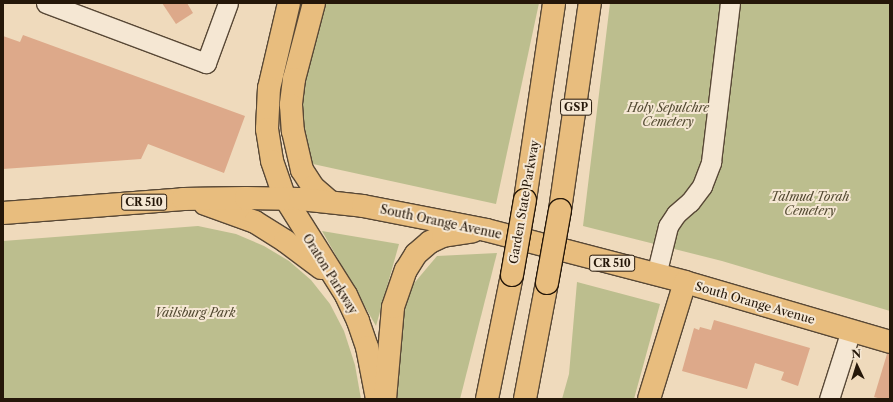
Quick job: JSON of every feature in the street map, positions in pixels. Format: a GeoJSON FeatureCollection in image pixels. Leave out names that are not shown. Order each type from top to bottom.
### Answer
{"type":"FeatureCollection","features":[{"type":"Feature","properties":{"kind":"main road","name":"Oraton Parkway"},"geometry":{"type":"LineString","coordinates":[[289,3],[274,58],[267,110],[272,160],[285,198],[337,281],[363,334],[377,399]]}},
{"type":"Feature","properties":{"kind":"main road"},"geometry":{"type":"LineString","coordinates":[[314,3],[294,78],[291,105],[292,131],[302,170],[314,187],[329,201]]}},
{"type":"Feature","properties":{"kind":"main road","name":"Garden State Parkway"},"geometry":{"type":"LineString","coordinates":[[487,399],[512,275],[525,200],[554,3]]}},
{"type":"Feature","properties":{"kind":"main road","name":"GSP"},"geometry":{"type":"LineString","coordinates":[[525,399],[548,283],[560,210],[590,3]]}},
{"type":"Feature","properties":{"kind":"main road","name":"South Orange Avenue"},"geometry":{"type":"LineString","coordinates":[[3,213],[183,199],[285,198],[329,201],[405,213],[486,230],[685,282],[890,342]]}},
{"type":"Feature","properties":{"kind":"main road"},"geometry":{"type":"LineString","coordinates":[[183,199],[232,212],[255,222],[285,241],[337,281]]}},
{"type":"Feature","properties":{"kind":"main road"},"geometry":{"type":"LineString","coordinates":[[385,399],[395,297],[411,261],[428,244],[443,236],[486,230]]}},
{"type":"Feature","properties":{"kind":"main road"},"geometry":{"type":"LineString","coordinates":[[649,399],[685,282]]}},
{"type":"Feature","properties":{"kind":"main road"},"geometry":{"type":"LineString","coordinates":[[534,399],[548,283]]}},
{"type":"Feature","properties":{"kind":"street"},"geometry":{"type":"LineString","coordinates":[[46,3],[206,63],[228,3]]}},
{"type":"Feature","properties":{"kind":"street"},"geometry":{"type":"LineString","coordinates":[[656,275],[668,226],[676,214],[690,202],[702,186],[711,162],[730,3]]}},
{"type":"Feature","properties":{"kind":"street"},"geometry":{"type":"LineString","coordinates":[[829,399],[851,330]]}},
{"type":"Feature","properties":{"kind":"green space"},"geometry":{"type":"Polygon","coordinates":[[[323,3],[539,3],[496,204],[313,164],[301,135],[300,82],[323,3]]]}},
{"type":"Feature","properties":{"kind":"green space"},"geometry":{"type":"Polygon","coordinates":[[[610,3],[890,3],[890,311],[722,261],[583,226],[610,3]]]}},
{"type":"Feature","properties":{"kind":"green space","name":"Vailsburg Park"},"geometry":{"type":"Polygon","coordinates":[[[198,226],[236,234],[264,246],[289,261],[311,280],[330,304],[344,331],[355,365],[361,399],[3,399],[3,241],[198,226]]]}},
{"type":"Feature","properties":{"kind":"green space"},"geometry":{"type":"Polygon","coordinates":[[[322,231],[399,244],[376,326],[322,231]]]}},
{"type":"Feature","properties":{"kind":"green space"},"geometry":{"type":"Polygon","coordinates":[[[497,253],[460,399],[397,399],[405,294],[437,256],[497,253]]]}},
{"type":"Feature","properties":{"kind":"green space"},"geometry":{"type":"Polygon","coordinates":[[[577,282],[660,304],[634,399],[562,399],[569,374],[577,282]]]}},
{"type":"Feature","properties":{"kind":"building"},"geometry":{"type":"Polygon","coordinates":[[[162,3],[187,3],[193,13],[176,24],[162,3]]]}},
{"type":"Feature","properties":{"kind":"building"},"geometry":{"type":"Polygon","coordinates":[[[23,35],[245,116],[224,173],[148,144],[141,159],[3,169],[3,36],[20,42],[23,35]]]}},
{"type":"Feature","properties":{"kind":"building"},"geometry":{"type":"Polygon","coordinates":[[[714,320],[810,348],[798,386],[781,380],[784,372],[755,363],[747,389],[682,371],[694,328],[699,330],[700,327],[711,330],[714,320]]]}},
{"type":"Feature","properties":{"kind":"building"},"geometry":{"type":"Polygon","coordinates":[[[887,354],[890,354],[890,399],[881,399],[874,397],[887,354]]]}},
{"type":"Feature","properties":{"kind":"park label","name":"Holy Sepulchre Cemetery"},"geometry":{"type":"Point","coordinates":[668,115]}},
{"type":"Feature","properties":{"kind":"park label","name":"Talmud Torah Cemetery"},"geometry":{"type":"Point","coordinates":[810,204]}}]}
